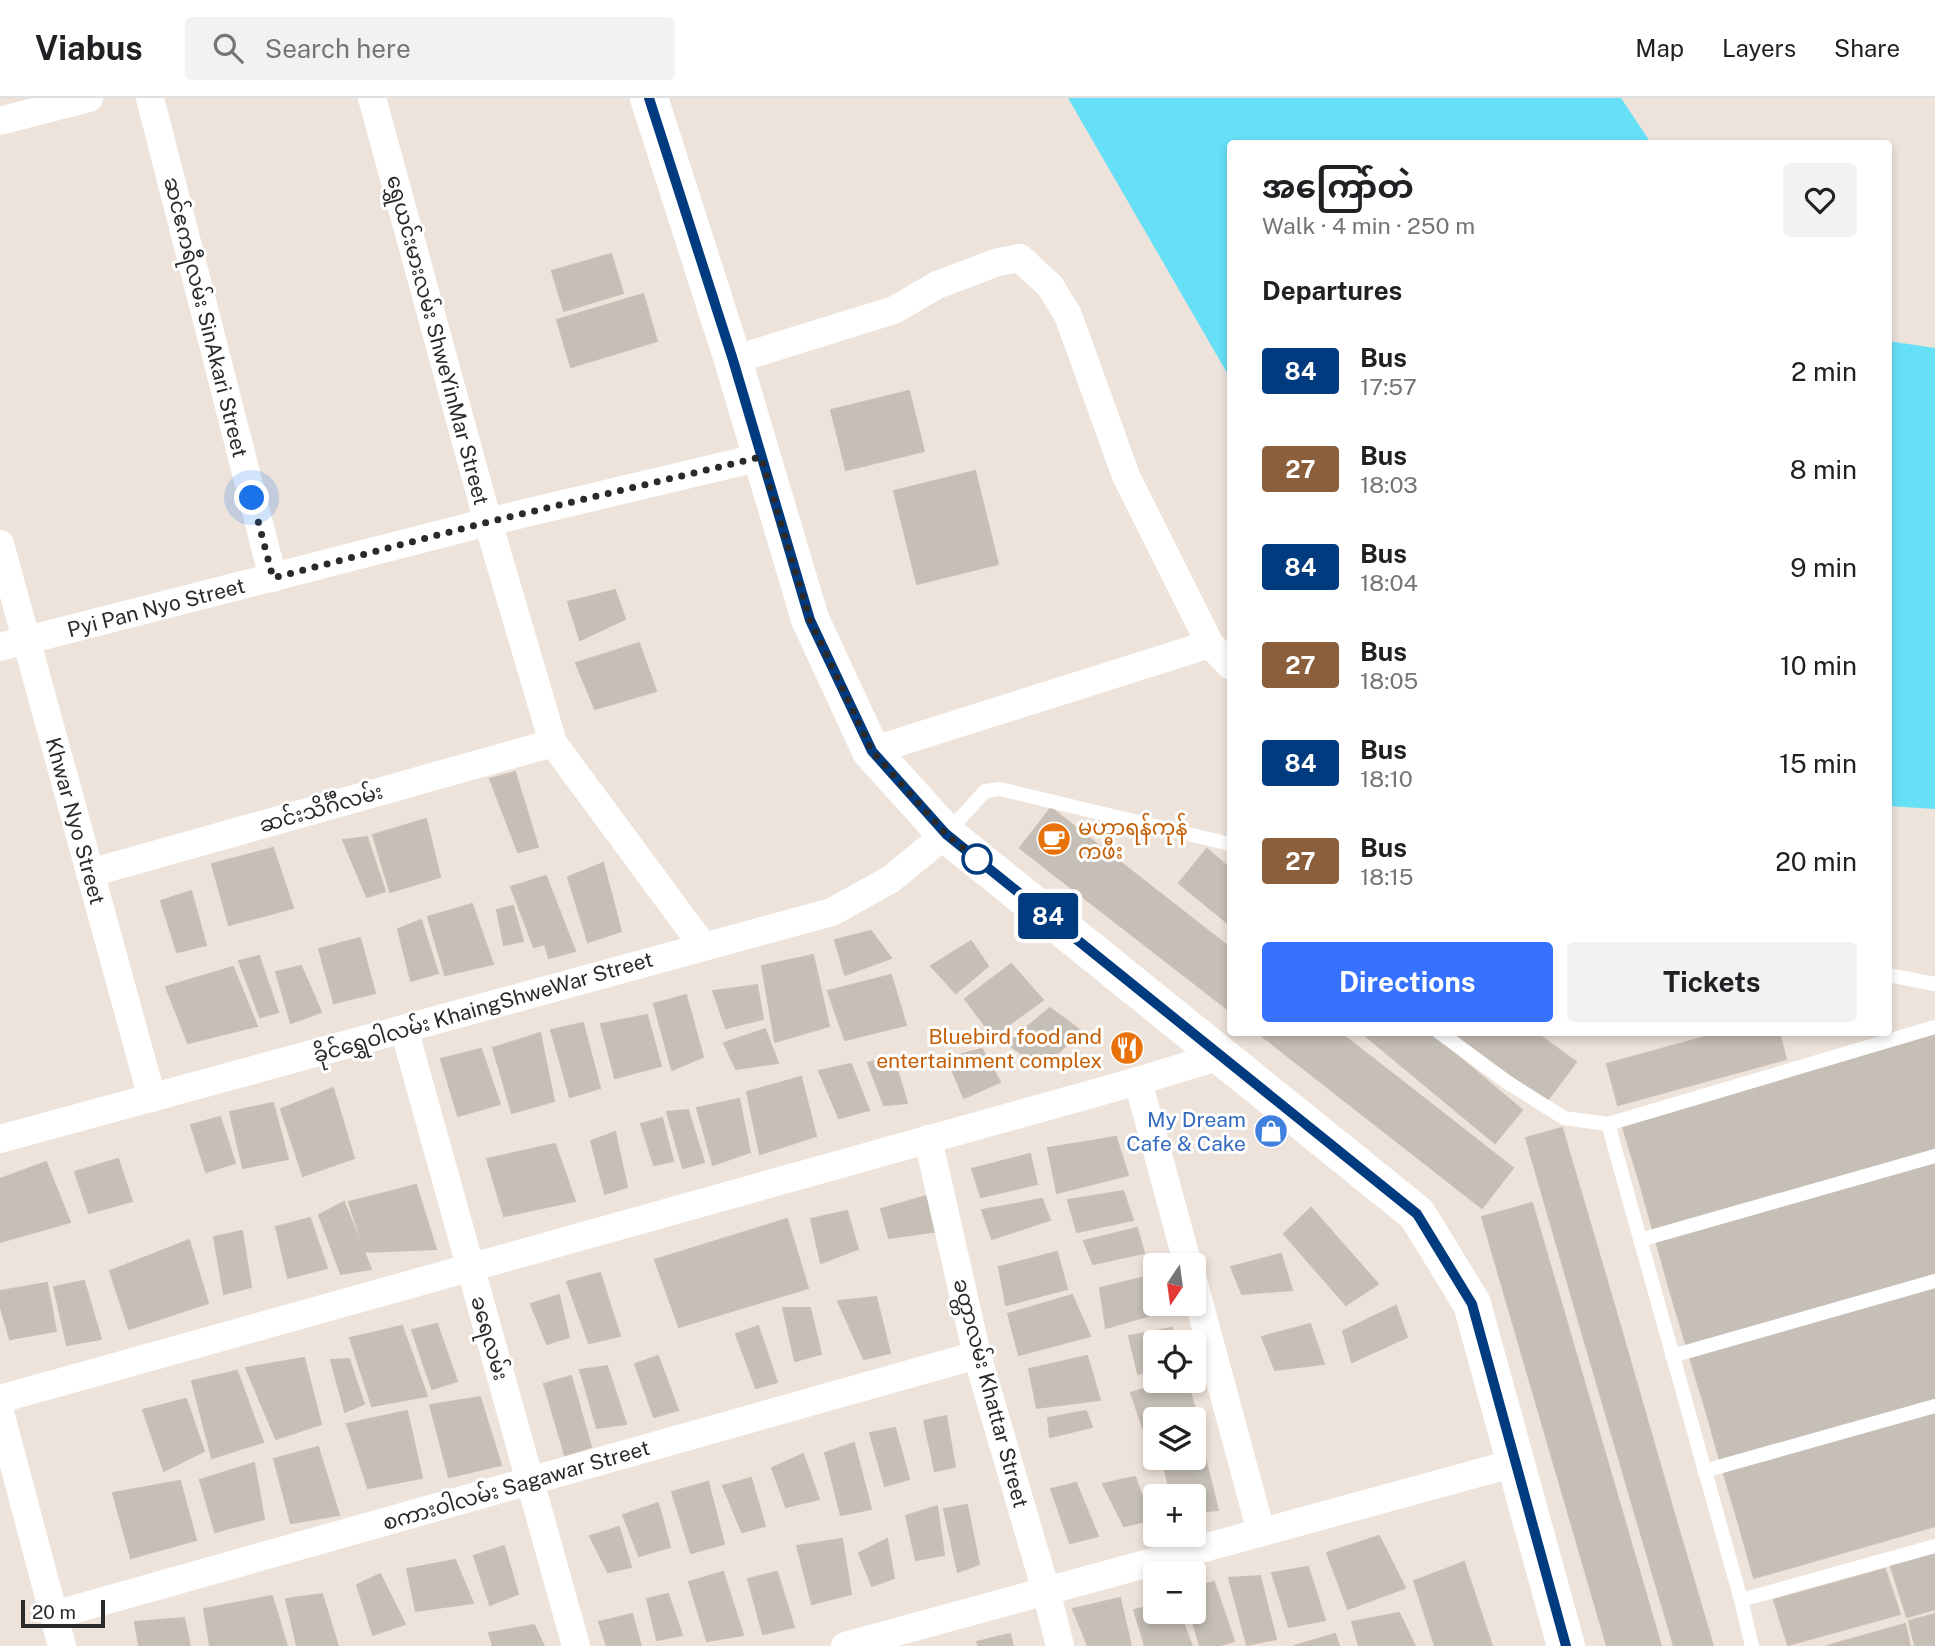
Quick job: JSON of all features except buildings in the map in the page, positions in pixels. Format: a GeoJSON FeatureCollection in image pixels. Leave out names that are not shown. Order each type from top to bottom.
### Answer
{"type":"FeatureCollection","features":[{"type":"Feature","properties":{"kind":"main road"},"geometry":{"type":"LineString","coordinates":[[649,98],[733,360],[810,620],[872,751],[946,834],[1417,1214],[1472,1304],[1566,1646]]}},
{"type":"Feature","properties":{"kind":"street"},"geometry":{"type":"LineString","coordinates":[[0,121],[89,98]]}},
{"type":"Feature","properties":{"kind":"street","name":"ဆင်ဧကရီလမ်း SinAkari Street"},"geometry":{"type":"LineString","coordinates":[[150,98],[273,578]]}},
{"type":"Feature","properties":{"kind":"street","name":"ရွှေယင်းမားလမ်း ShweYinMar Street"},"geometry":{"type":"LineString","coordinates":[[372,98],[488,522],[552,743],[703,946]]}},
{"type":"Feature","properties":{"kind":"street"},"geometry":{"type":"LineString","coordinates":[[733,360],[894,310],[937,285],[998,262],[1020,258],[1050,286],[1068,315],[1126,476],[1210,644],[1227,662]]}},
{"type":"Feature","properties":{"kind":"street","name":"Pyi Pan Nyo Street"},"geometry":{"type":"LineString","coordinates":[[13,644],[488,522],[761,457]]}},
{"type":"Feature","properties":{"kind":"street","name":"Khwar Nyo Street"},"geometry":{"type":"LineString","coordinates":[[0,544],[13,644],[90,873],[152,1098]]}},
{"type":"Feature","properties":{"kind":"street"},"geometry":{"type":"LineString","coordinates":[[872,751],[1210,644]]}},
{"type":"Feature","properties":{"kind":"street","name":"ဆင်းသိင်္ဂီလမ်း"},"geometry":{"type":"LineString","coordinates":[[90,873],[552,743]]}},
{"type":"Feature","properties":{"kind":"street","name":"ခိုင်ရွှေဝါလမ်း KhaingShweWar Street"},"geometry":{"type":"LineString","coordinates":[[0,1139],[832,912],[891,879],[946,834]]}},
{"type":"Feature","properties":{"kind":"street","name":"ခရေလမ်း"},"geometry":{"type":"LineString","coordinates":[[404,1029],[576,1646]]}},
{"type":"Feature","properties":{"kind":"street"},"geometry":{"type":"LineString","coordinates":[[0,1399],[1220,1056]]}},
{"type":"Feature","properties":{"kind":"street"},"geometry":{"type":"LineString","coordinates":[[1138,1081],[1185,1253]]}},
{"type":"Feature","properties":{"kind":"street","name":"ခတ္တာလမ်း Khattar Street"},"geometry":{"type":"LineString","coordinates":[[928,1139],[977,1355],[1060,1646]]}},
{"type":"Feature","properties":{"kind":"street"},"geometry":{"type":"LineString","coordinates":[[1203,1316],[1261,1532]]}},
{"type":"Feature","properties":{"kind":"street","name":"စကားဝါလမ်း Sagawar Street"},"geometry":{"type":"LineString","coordinates":[[54,1615],[977,1355]]}},
{"type":"Feature","properties":{"kind":"street"},"geometry":{"type":"LineString","coordinates":[[0,1412],[62,1646]]}},
{"type":"Feature","properties":{"kind":"street"},"geometry":{"type":"LineString","coordinates":[[845,1646],[1515,1463]]}},
{"type":"Feature","properties":{"kind":"lane"},"geometry":{"type":"LineString","coordinates":[[946,834],[985,790],[1000,789],[1227,843]]}},
{"type":"Feature","properties":{"kind":"lane"},"geometry":{"type":"LineString","coordinates":[[1892,976],[1935,984]]}},
{"type":"Feature","properties":{"kind":"lane"},"geometry":{"type":"LineString","coordinates":[[1444,1036],[1507,1082],[1564,1118],[1608,1124],[1935,1027]]}},
{"type":"Feature","properties":{"kind":"lane"},"geometry":{"type":"LineString","coordinates":[[1608,1124],[1752,1646]]}},
{"type":"Feature","properties":{"kind":"lane"},"geometry":{"type":"LineString","coordinates":[[1640,1240],[1935,1156]]}},
{"type":"Feature","properties":{"kind":"lane"},"geometry":{"type":"LineString","coordinates":[[1672,1356],[1935,1281]]}},
{"type":"Feature","properties":{"kind":"lane"},"geometry":{"type":"LineString","coordinates":[[1704,1471],[1935,1406]]}},
{"type":"Feature","properties":{"kind":"lane"},"geometry":{"type":"LineString","coordinates":[[1741,1600],[1935,1546]]}},
{"type":"Feature","properties":{"kind":"water"},"geometry":{"type":"Polygon","coordinates":[[[1068,98],[1621,98],[1649,140],[1227,140],[1227,373],[1068,98]]]}},
{"type":"Feature","properties":{"kind":"water"},"geometry":{"type":"Polygon","coordinates":[[[1892,342],[1935,348],[1935,809],[1892,806],[1892,342]]]}},
{"type":"Feature","properties":{"kind":"bus line","name":"84"},"geometry":{"type":"LineString","coordinates":[[649,98],[733,360],[810,620],[872,751],[946,834],[1417,1214],[1472,1304],[1566,1646]]}},
{"type":"Feature","properties":{"kind":"place","name":"မဟာရန်ကုန် ကဖီး"},"geometry":{"type":"Point","coordinates":[1054,839]}},
{"type":"Feature","properties":{"kind":"place","name":"Bluebird food and entertainment complex"},"geometry":{"type":"Point","coordinates":[1127,1048]}},
{"type":"Feature","properties":{"kind":"place","name":"My Dream Cafe & Cake"},"geometry":{"type":"Point","coordinates":[1271,1131]}},
{"type":"Feature","properties":{"kind":"route"},"geometry":{"type":"LineString","coordinates":[[252,498],[273,578],[488,522],[761,457],[810,620],[872,751],[946,834],[977,859]]}}]}
